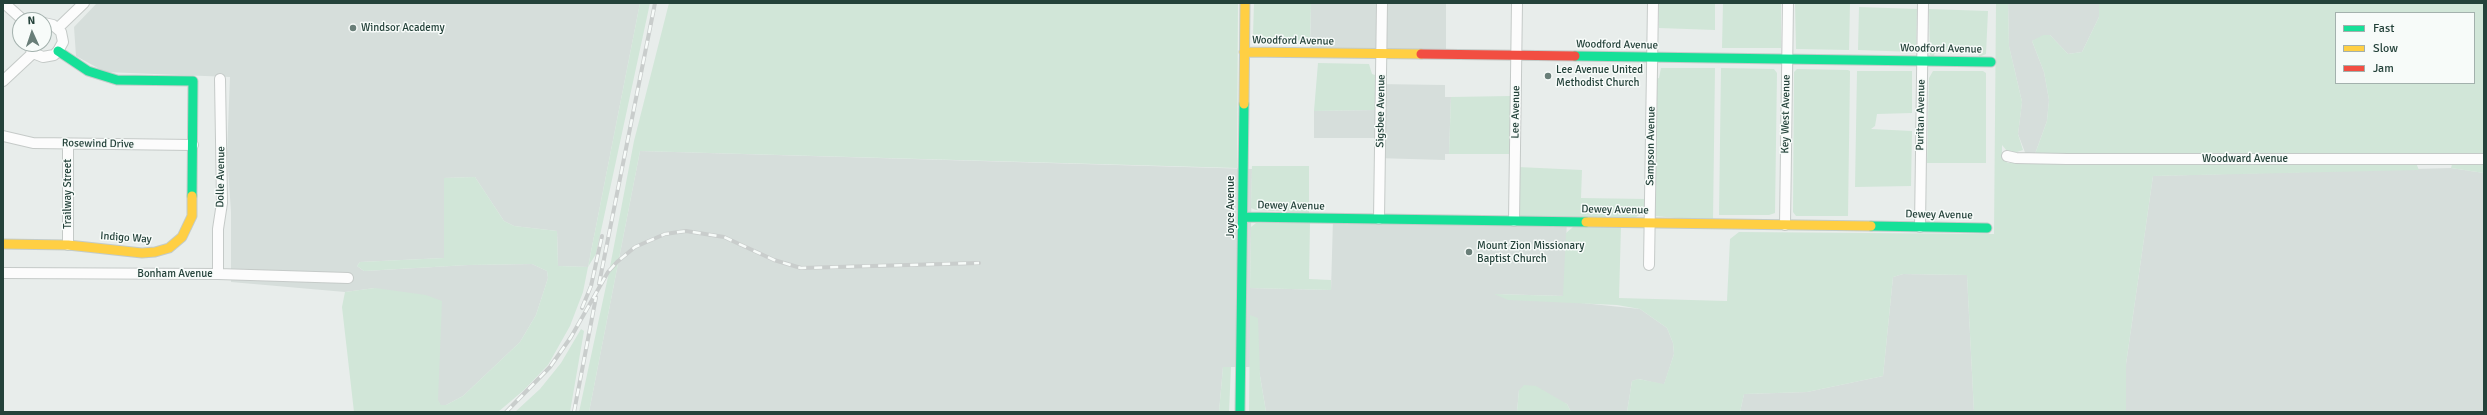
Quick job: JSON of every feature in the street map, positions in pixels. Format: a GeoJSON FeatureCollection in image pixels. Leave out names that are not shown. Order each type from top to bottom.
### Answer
{"type":"FeatureCollection","features":[{"type":"Feature","properties":{"kind":"street"},"geometry":{"type":"LineString","coordinates":[[4,3],[14,12]]}},
{"type":"Feature","properties":{"kind":"street"},"geometry":{"type":"LineString","coordinates":[[58,28],[84,3]]}},
{"type":"Feature","properties":{"kind":"street","name":"Joyce Avenue"},"geometry":{"type":"LineString","coordinates":[[1240,412],[1245,3]]}},
{"type":"Feature","properties":{"kind":"street","name":"Sigsbee Avenue"},"geometry":{"type":"LineString","coordinates":[[1379,219],[1382,3]]}},
{"type":"Feature","properties":{"kind":"street","name":"Lee Avenue"},"geometry":{"type":"LineString","coordinates":[[1514,221],[1517,3]]}},
{"type":"Feature","properties":{"kind":"street","name":"Sampson Avenue"},"geometry":{"type":"LineString","coordinates":[[1649,265],[1653,3]]}},
{"type":"Feature","properties":{"kind":"street","name":"Key West Avenue"},"geometry":{"type":"LineString","coordinates":[[1785,225],[1788,3]]}},
{"type":"Feature","properties":{"kind":"street","name":"Puritan Avenue"},"geometry":{"type":"LineString","coordinates":[[1920,227],[1923,3]]}},
{"type":"Feature","properties":{"kind":"street"},"geometry":{"type":"LineString","coordinates":[[52,26],[58,28]]}},
{"type":"Feature","properties":{"kind":"street"},"geometry":{"type":"LineString","coordinates":[[36,52],[43,57],[58,51],[62,42],[58,28]]}},
{"type":"Feature","properties":{"kind":"street","name":"Indigo Way"},"geometry":{"type":"LineString","coordinates":[[3,244],[68,245],[142,253],[156,252],[174,244],[188,229],[192,216],[193,81],[117,80],[88,71],[58,51]]}},
{"type":"Feature","properties":{"kind":"street"},"geometry":{"type":"LineString","coordinates":[[3,81],[28,52]]}},
{"type":"Feature","properties":{"kind":"street","name":"Woodford Avenue"},"geometry":{"type":"LineString","coordinates":[[1244,52],[1991,62]]}},
{"type":"Feature","properties":{"kind":"street","name":"Dolle Avenue"},"geometry":{"type":"LineString","coordinates":[[218,274],[218,229],[222,196],[220,79]]}},
{"type":"Feature","properties":{"kind":"street","name":"Rosewind Drive"},"geometry":{"type":"LineString","coordinates":[[3,136],[33,143],[193,145]]}},
{"type":"Feature","properties":{"kind":"street","name":"Trailway Street"},"geometry":{"type":"LineString","coordinates":[[68,144],[68,245]]}},
{"type":"Feature","properties":{"kind":"street","name":"Woodward Avenue"},"geometry":{"type":"LineString","coordinates":[[2007,156],[2016,158],[2067,159],[2484,159]]}},
{"type":"Feature","properties":{"kind":"street","name":"Dewey Avenue"},"geometry":{"type":"LineString","coordinates":[[1243,217],[1987,228]]}},
{"type":"Feature","properties":{"kind":"street","name":"Bonham Avenue"},"geometry":{"type":"LineString","coordinates":[[3,273],[218,274],[348,278]]}},
{"type":"Feature","properties":{"kind":"shaded area"},"geometry":{"type":"Polygon","coordinates":[[[97,3],[640,3],[588,267],[558,266],[557,231],[514,226],[504,221],[475,177],[444,178],[444,258],[360,262],[357,266],[364,271],[468,265],[532,264],[547,271],[548,278],[536,315],[520,342],[463,396],[446,405],[440,405],[375,288],[345,292],[231,282],[231,212],[227,153],[230,77],[105,72],[76,56],[74,27],[97,3]]]}},
{"type":"Feature","properties":{"kind":"shaded area"},"geometry":{"type":"Polygon","coordinates":[[[1311,3],[1446,3],[1446,53],[1310,51],[1311,3]]]}},
{"type":"Feature","properties":{"kind":"shaded area"},"geometry":{"type":"Polygon","coordinates":[[[2008,3],[2099,3],[2099,17],[2082,52],[2068,54],[2050,35],[2032,41],[2044,72],[2049,100],[2047,121],[2035,154],[2026,155],[2018,134],[2022,102],[2009,46],[2008,3]]]}},
{"type":"Feature","properties":{"kind":"shaded area"},"geometry":{"type":"Polygon","coordinates":[[[1377,84],[1445,85],[1445,97],[1451,97],[1449,154],[1445,154],[1445,160],[1376,158],[1376,138],[1314,138],[1314,111],[1376,110],[1377,84]]]}},
{"type":"Feature","properties":{"kind":"shaded area"},"geometry":{"type":"Polygon","coordinates":[[[640,151],[1252,169],[1250,288],[1331,290],[1333,219],[1567,219],[1564,296],[1495,294],[1640,309],[1667,328],[1673,343],[1674,354],[1664,385],[1639,379],[1632,381],[1627,412],[1571,412],[1567,404],[1519,390],[1517,412],[1266,412],[1250,315],[1250,367],[1223,367],[1219,412],[589,412],[640,151]]]}},
{"type":"Feature","properties":{"kind":"shaded area"},"geometry":{"type":"Polygon","coordinates":[[[2451,168],[2484,173],[2484,412],[2126,412],[2126,364],[2153,176],[2451,168]]]}},
{"type":"Feature","properties":{"kind":"shaded area"},"geometry":{"type":"Polygon","coordinates":[[[1903,274],[1967,275],[1974,412],[1740,412],[1744,394],[1807,392],[1883,376],[1893,277],[1903,274]]]}},
{"type":"Feature","properties":{"kind":"green space"},"geometry":{"type":"Polygon","coordinates":[[[640,3],[650,3],[596,254],[588,267],[640,3]]]}},
{"type":"Feature","properties":{"kind":"green space"},"geometry":{"type":"Polygon","coordinates":[[[669,3],[1238,3],[1237,168],[640,151],[589,412],[579,412],[609,272],[634,141],[669,3]]]}},
{"type":"Feature","properties":{"kind":"green space"},"geometry":{"type":"Polygon","coordinates":[[[1254,3],[1311,3],[1310,40],[1274,42],[1256,40],[1253,35],[1254,3]]]}},
{"type":"Feature","properties":{"kind":"green space"},"geometry":{"type":"Polygon","coordinates":[[[1659,3],[1715,3],[1715,30],[1659,28],[1659,3]]]}},
{"type":"Feature","properties":{"kind":"green space"},"geometry":{"type":"Polygon","coordinates":[[[1723,3],[1781,3],[1781,48],[1722,48],[1723,3]]]}},
{"type":"Feature","properties":{"kind":"green space"},"geometry":{"type":"Polygon","coordinates":[[[1795,3],[1850,3],[1849,50],[1796,49],[1795,3]]]}},
{"type":"Feature","properties":{"kind":"green space"},"geometry":{"type":"Polygon","coordinates":[[[1996,3],[2008,3],[2009,46],[2022,102],[2018,134],[2023,150],[2014,153],[2007,151],[2002,145],[2002,157],[2008,163],[2416,163],[2419,170],[2153,176],[2126,364],[2126,412],[1974,412],[1967,275],[1903,274],[1893,277],[1883,376],[1807,392],[1744,394],[1740,412],[1627,412],[1632,381],[1638,379],[1664,384],[1674,354],[1673,343],[1667,328],[1640,309],[1617,305],[1508,300],[1494,294],[1563,296],[1566,233],[1573,227],[1621,227],[1619,298],[1727,301],[1730,239],[1739,232],[1994,234],[1996,3]]]}},
{"type":"Feature","properties":{"kind":"green space"},"geometry":{"type":"Polygon","coordinates":[[[2099,3],[2484,3],[2484,153],[2035,154],[2047,121],[2049,100],[2044,72],[2032,41],[2043,35],[2050,35],[2068,54],[2082,52],[2099,17],[2099,3]]]}},
{"type":"Feature","properties":{"kind":"green space"},"geometry":{"type":"Polygon","coordinates":[[[1859,7],[1917,9],[1915,52],[1858,50],[1859,7]]]}},
{"type":"Feature","properties":{"kind":"green space"},"geometry":{"type":"Polygon","coordinates":[[[1929,9],[1988,11],[1986,54],[1979,57],[1978,50],[1935,50],[1934,57],[1930,55],[1929,9]]]}},
{"type":"Feature","properties":{"kind":"green space"},"geometry":{"type":"Polygon","coordinates":[[[1318,63],[1369,64],[1372,74],[1375,75],[1377,110],[1314,111],[1318,63]]]}},
{"type":"Feature","properties":{"kind":"green space"},"geometry":{"type":"Polygon","coordinates":[[[1661,68],[1715,68],[1713,221],[1654,216],[1656,79],[1659,78],[1661,68]]]}},
{"type":"Feature","properties":{"kind":"green space"},"geometry":{"type":"Polygon","coordinates":[[[1721,68],[1774,69],[1777,73],[1775,213],[1769,215],[1719,215],[1721,68]]]}},
{"type":"Feature","properties":{"kind":"green space"},"geometry":{"type":"Polygon","coordinates":[[[1797,69],[1850,71],[1848,216],[1796,216],[1793,212],[1794,72],[1797,69]]]}},
{"type":"Feature","properties":{"kind":"green space"},"geometry":{"type":"Polygon","coordinates":[[[1857,71],[1912,71],[1912,113],[1877,114],[1875,126],[1871,129],[1912,131],[1911,186],[1855,187],[1857,71]]]}},
{"type":"Feature","properties":{"kind":"green space"},"geometry":{"type":"Polygon","coordinates":[[[1933,71],[1983,71],[1986,73],[1986,163],[1927,163],[1929,78],[1933,71]]]}},
{"type":"Feature","properties":{"kind":"green space"},"geometry":{"type":"Polygon","coordinates":[[[1510,96],[1511,154],[1449,154],[1451,97],[1510,96]]]}},
{"type":"Feature","properties":{"kind":"green space"},"geometry":{"type":"Polygon","coordinates":[[[2484,163],[2484,173],[2451,168],[2452,164],[2484,163]]]}},
{"type":"Feature","properties":{"kind":"green space"},"geometry":{"type":"Polygon","coordinates":[[[1252,166],[1309,166],[1309,213],[1256,210],[1251,208],[1252,166]]]}},
{"type":"Feature","properties":{"kind":"green space"},"geometry":{"type":"Polygon","coordinates":[[[1518,167],[1582,170],[1581,198],[1646,199],[1644,212],[1633,219],[1521,217],[1517,211],[1518,167]]]}},
{"type":"Feature","properties":{"kind":"green space"},"geometry":{"type":"Polygon","coordinates":[[[475,177],[504,221],[514,226],[557,231],[558,266],[588,267],[583,292],[570,326],[548,365],[524,390],[498,412],[354,412],[342,307],[345,292],[375,288],[426,295],[442,301],[438,400],[441,405],[446,405],[463,396],[520,342],[536,315],[548,278],[547,271],[532,264],[468,265],[364,271],[357,266],[360,262],[444,258],[444,178],[475,177]]]}},
{"type":"Feature","properties":{"kind":"green space"},"geometry":{"type":"Polygon","coordinates":[[[1310,222],[1309,279],[1331,280],[1331,290],[1250,288],[1251,227],[1256,223],[1310,222]]]}},
{"type":"Feature","properties":{"kind":"green space"},"geometry":{"type":"Polygon","coordinates":[[[1250,315],[1258,318],[1260,376],[1266,412],[1249,412],[1250,315]]]}},
{"type":"Feature","properties":{"kind":"green space"},"geometry":{"type":"Polygon","coordinates":[[[581,329],[584,331],[570,412],[515,412],[540,389],[561,363],[581,329]]]}},
{"type":"Feature","properties":{"kind":"green space"},"geometry":{"type":"Polygon","coordinates":[[[1223,367],[1231,367],[1229,412],[1219,412],[1223,367]]]}},
{"type":"Feature","properties":{"kind":"green space"},"geometry":{"type":"Polygon","coordinates":[[[1524,385],[1536,386],[1567,404],[1571,412],[1517,412],[1519,390],[1524,385]]]}},
{"type":"Feature","properties":{"kind":"railway"},"geometry":{"type":"LineString","coordinates":[[599,284],[655,3]]}},
{"type":"Feature","properties":{"kind":"railway"},"geometry":{"type":"LineString","coordinates":[[506,412],[550,367],[571,337],[608,272],[617,262],[635,247],[665,234],[686,231],[724,237],[774,260],[801,268],[979,263]]}},
{"type":"Feature","properties":{"kind":"railway"},"geometry":{"type":"LineString","coordinates":[[582,308],[591,286],[602,236]]}},
{"type":"Feature","properties":{"kind":"railway"},"geometry":{"type":"LineString","coordinates":[[574,412],[596,297]]}},
{"type":"Feature","properties":{"kind":"traffic: fast"},"geometry":{"type":"LineString","coordinates":[[58,51],[88,71],[117,80],[193,81],[192,196]]}},
{"type":"Feature","properties":{"kind":"traffic: fast"},"geometry":{"type":"LineString","coordinates":[[1575,56],[1991,62]]}},
{"type":"Feature","properties":{"kind":"traffic: fast"},"geometry":{"type":"LineString","coordinates":[[1240,412],[1244,104]]}},
{"type":"Feature","properties":{"kind":"traffic: fast"},"geometry":{"type":"LineString","coordinates":[[1243,217],[1586,222]]}},
{"type":"Feature","properties":{"kind":"traffic: fast"},"geometry":{"type":"LineString","coordinates":[[1871,226],[1987,228]]}},
{"type":"Feature","properties":{"kind":"traffic: slow"},"geometry":{"type":"LineString","coordinates":[[1244,104],[1245,3]]}},
{"type":"Feature","properties":{"kind":"traffic: slow"},"geometry":{"type":"LineString","coordinates":[[1244,52],[1421,54]]}},
{"type":"Feature","properties":{"kind":"traffic: slow"},"geometry":{"type":"LineString","coordinates":[[3,244],[68,245],[142,253],[155,252],[169,248],[182,237],[192,216],[192,196]]}},
{"type":"Feature","properties":{"kind":"traffic: slow"},"geometry":{"type":"LineString","coordinates":[[1586,222],[1871,226]]}},
{"type":"Feature","properties":{"kind":"traffic: jam"},"geometry":{"type":"LineString","coordinates":[[1421,54],[1575,56]]}},
{"type":"Feature","properties":{"kind":"place","name":"Windsor Academy"},"geometry":{"type":"Point","coordinates":[353,28]}},
{"type":"Feature","properties":{"kind":"place","name":"Lee Avenue United Methodist Church"},"geometry":{"type":"Point","coordinates":[1548,76]}},
{"type":"Feature","properties":{"kind":"place","name":"Mount Zion Missionary Baptist Church"},"geometry":{"type":"Point","coordinates":[1469,252]}}]}
